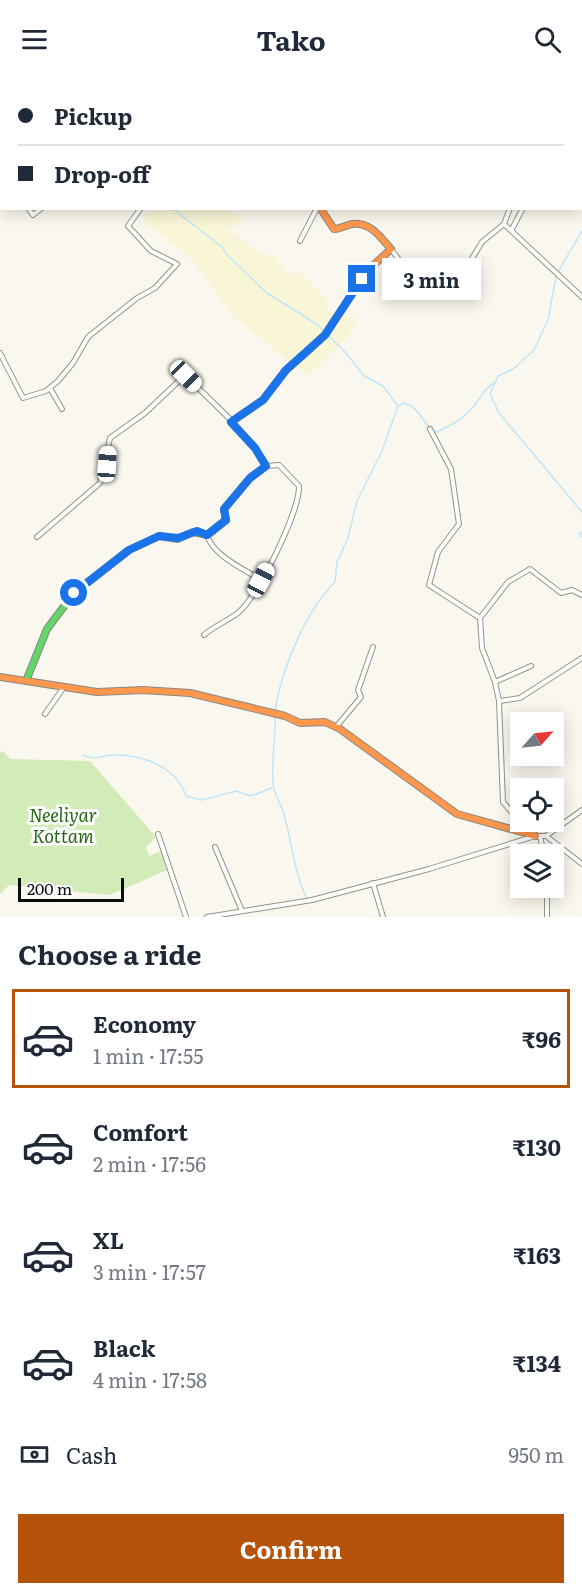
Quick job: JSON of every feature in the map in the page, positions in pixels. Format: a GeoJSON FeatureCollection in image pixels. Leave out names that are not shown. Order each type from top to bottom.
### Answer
{"type":"FeatureCollection","features":[{"type":"Feature","properties":{"kind":"street"},"geometry":{"type":"LineString","coordinates":[[0,353],[23,398],[50,388],[73,363],[88,337],[137,298],[155,288],[177,264],[152,251],[128,226],[140,210]]}},
{"type":"Feature","properties":{"kind":"street"},"geometry":{"type":"LineString","coordinates":[[300,241],[317,210]]}},
{"type":"Feature","properties":{"kind":"street"},"geometry":{"type":"LineString","coordinates":[[320,210],[334,229],[341,230],[351,224],[363,225],[374,230],[410,275],[428,277],[452,273],[471,260],[482,242],[504,224],[509,210]]}},
{"type":"Feature","properties":{"kind":"street"},"geometry":{"type":"LineString","coordinates":[[512,229],[522,210]]}},
{"type":"Feature","properties":{"kind":"street"},"geometry":{"type":"LineString","coordinates":[[504,224],[512,229],[582,297]]}},
{"type":"Feature","properties":{"kind":"street"},"geometry":{"type":"LineString","coordinates":[[232,421],[263,400],[291,364],[326,333],[366,272],[391,249]]}},
{"type":"Feature","properties":{"kind":"street"},"geometry":{"type":"LineString","coordinates":[[37,537],[100,483],[110,438],[145,413],[186,376],[232,421],[255,448],[266,466]]}},
{"type":"Feature","properties":{"kind":"street"},"geometry":{"type":"LineString","coordinates":[[50,388],[62,409]]}},
{"type":"Feature","properties":{"kind":"street"},"geometry":{"type":"LineString","coordinates":[[430,429],[451,469],[459,524],[438,552],[429,585],[480,618]]}},
{"type":"Feature","properties":{"kind":"street"},"geometry":{"type":"LineString","coordinates":[[204,635],[239,612],[261,580],[285,534],[300,490],[279,465],[266,466],[250,478],[224,509],[226,520],[222,526],[207,535]]}},
{"type":"Feature","properties":{"kind":"street"},"geometry":{"type":"LineString","coordinates":[[23,680],[53,620],[68,598],[111,561],[159,536],[178,538],[197,531],[207,535]]}},
{"type":"Feature","properties":{"kind":"street"},"geometry":{"type":"LineString","coordinates":[[207,535],[209,542],[227,559],[261,580]]}},
{"type":"Feature","properties":{"kind":"street"},"geometry":{"type":"LineString","coordinates":[[510,810],[503,802],[499,701],[495,682],[482,648],[480,618],[508,582],[527,569],[561,593],[572,590],[582,595]]}},
{"type":"Feature","properties":{"kind":"street"},"geometry":{"type":"LineString","coordinates":[[336,727],[361,697],[358,690],[373,647]]}},
{"type":"Feature","properties":{"kind":"street"},"geometry":{"type":"LineString","coordinates":[[499,701],[520,698],[582,658]]}},
{"type":"Feature","properties":{"kind":"street"},"geometry":{"type":"LineString","coordinates":[[495,682],[531,666]]}},
{"type":"Feature","properties":{"kind":"street"},"geometry":{"type":"LineString","coordinates":[[0,677],[97,692],[143,690],[190,693],[276,714],[300,723],[326,722],[458,814],[541,836]]}},
{"type":"Feature","properties":{"kind":"street"},"geometry":{"type":"LineString","coordinates":[[45,714],[65,686]]}},
{"type":"Feature","properties":{"kind":"street"},"geometry":{"type":"LineString","coordinates":[[207,917],[312,900],[429,869],[541,836],[582,810]]}},
{"type":"Feature","properties":{"kind":"street"},"geometry":{"type":"LineString","coordinates":[[535,832],[554,844]]}},
{"type":"Feature","properties":{"kind":"street"},"geometry":{"type":"LineString","coordinates":[[159,834],[186,917]]}},
{"type":"Feature","properties":{"kind":"street"},"geometry":{"type":"LineString","coordinates":[[541,836],[542,844]]}},
{"type":"Feature","properties":{"kind":"street"},"geometry":{"type":"LineString","coordinates":[[215,847],[242,911]]}},
{"type":"Feature","properties":{"kind":"street"},"geometry":{"type":"LineString","coordinates":[[564,851],[582,864]]}},
{"type":"Feature","properties":{"kind":"street"},"geometry":{"type":"LineString","coordinates":[[373,883],[383,917]]}},
{"type":"Feature","properties":{"kind":"street"},"geometry":{"type":"LineString","coordinates":[[547,898],[547,917]]}},
{"type":"Feature","properties":{"kind":"shaded area"},"geometry":{"type":"Polygon","coordinates":[[[150,210],[232,210],[242,219],[230,230],[264,256],[272,252],[291,277],[296,268],[326,300],[327,311],[357,318],[346,340],[307,376],[233,316],[193,261],[142,219],[150,210]]]}},
{"type":"Feature","properties":{"kind":"green space","name":"Neeliyar Kottam"},"geometry":{"type":"Polygon","coordinates":[[[3,751],[10,759],[90,761],[156,837],[146,847],[149,856],[161,851],[167,870],[110,895],[9,885],[0,894],[0,752],[3,751]]]}},
{"type":"Feature","properties":{"kind":"waterway"},"geometry":{"type":"LineString","coordinates":[[175,210],[222,247],[226,254],[267,293],[318,325],[346,353],[364,376],[383,386],[398,406]]}},
{"type":"Feature","properties":{"kind":"waterway"},"geometry":{"type":"LineString","coordinates":[[558,272],[582,231]]}},
{"type":"Feature","properties":{"kind":"waterway"},"geometry":{"type":"LineString","coordinates":[[556,276],[548,320],[534,350],[513,369],[498,376],[490,394],[499,413],[582,512]]}},
{"type":"Feature","properties":{"kind":"waterway"},"geometry":{"type":"LineString","coordinates":[[275,710],[283,677],[296,642],[314,608],[335,582],[337,562],[348,538],[357,501],[382,451],[398,406],[404,403],[410,405],[437,432],[466,415],[496,381]]}},
{"type":"Feature","properties":{"kind":"waterway"},"geometry":{"type":"LineString","coordinates":[[582,532],[579,534],[582,537]]}},
{"type":"Feature","properties":{"kind":"waterway"},"geometry":{"type":"LineString","coordinates":[[275,715],[274,788],[284,814],[296,868],[307,899]]}},
{"type":"Feature","properties":{"kind":"waterway"},"geometry":{"type":"LineString","coordinates":[[83,755],[95,758],[110,755],[126,756],[148,760],[175,777],[186,796],[202,800],[236,791],[251,796],[272,788]]}},
{"type":"Feature","properties":{"kind":"traffic: fast"},"geometry":{"type":"LineString","coordinates":[[26,681],[47,629],[74,593],[129,550],[159,536],[178,539],[193,532],[207,535],[226,520],[224,509],[250,478],[266,466],[255,448],[231,422],[263,400],[286,370],[302,356]]}},
{"type":"Feature","properties":{"kind":"traffic: slow"},"geometry":{"type":"LineString","coordinates":[[302,356],[325,335],[366,272],[391,249],[374,231],[364,225],[352,224],[334,229],[321,210]]}},
{"type":"Feature","properties":{"kind":"traffic: slow"},"geometry":{"type":"LineString","coordinates":[[0,677],[97,692],[143,690],[190,693],[285,716],[300,723],[325,722],[340,729],[457,814],[536,836]]}},
{"type":"Feature","properties":{"kind":"route"},"geometry":{"type":"LineString","coordinates":[[74,593],[111,561],[159,536],[178,538],[193,531],[207,535],[222,526],[226,520],[224,509],[250,478],[266,466],[255,448],[231,422],[239,414],[263,400],[286,370],[325,335],[362,279]]}}]}
